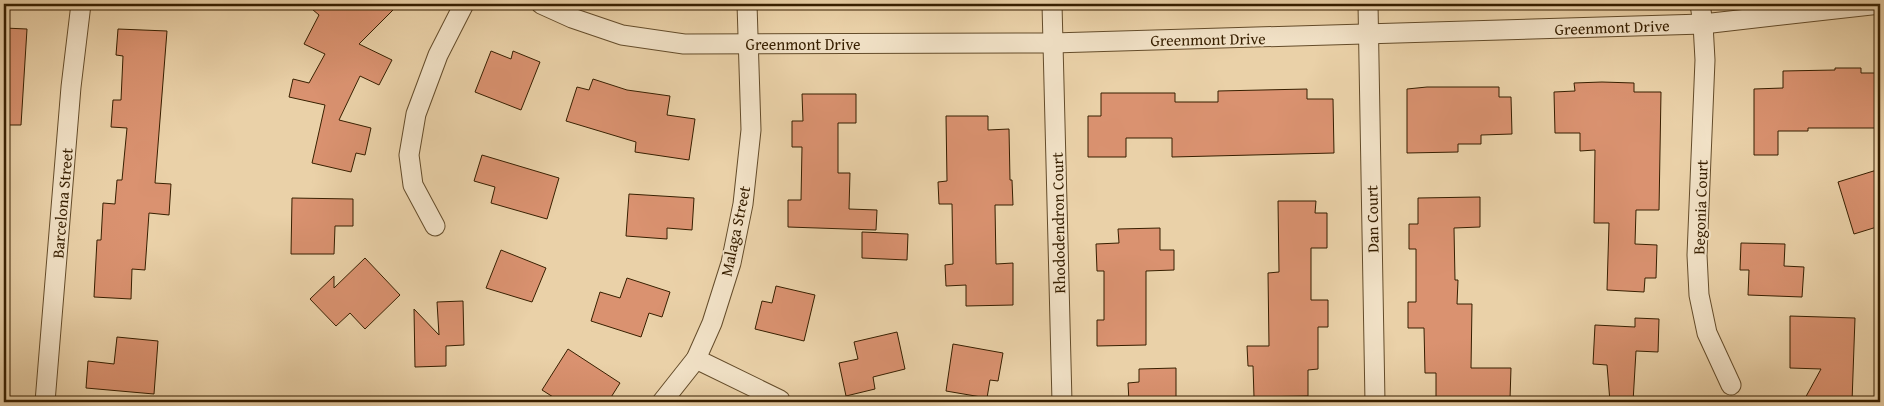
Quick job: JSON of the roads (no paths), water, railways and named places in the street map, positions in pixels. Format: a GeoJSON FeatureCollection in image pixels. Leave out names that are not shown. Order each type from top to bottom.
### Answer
{"type":"FeatureCollection","features":[{"type":"Feature","properties":{"kind":"street","name":"Barcelona Street"},"geometry":{"type":"LineString","coordinates":[[45,402],[71,88],[81,4]]}},
{"type":"Feature","properties":{"kind":"street"},"geometry":{"type":"LineString","coordinates":[[435,226],[413,184],[409,155],[416,114],[434,63],[464,4]]}},
{"type":"Feature","properties":{"kind":"street","name":"Greenmont Drive"},"geometry":{"type":"LineString","coordinates":[[541,4],[572,18],[622,35],[684,44],[1053,43],[1703,24],[1880,4]]}},
{"type":"Feature","properties":{"kind":"street","name":"Malaga Street"},"geometry":{"type":"LineString","coordinates":[[662,402],[696,359],[712,323],[728,272],[744,204],[751,130],[747,4]]}},
{"type":"Feature","properties":{"kind":"street","name":"Rhododendron Court"},"geometry":{"type":"LineString","coordinates":[[1052,4],[1062,402]]}},
{"type":"Feature","properties":{"kind":"street","name":"Dan Court"},"geometry":{"type":"LineString","coordinates":[[1368,4],[1375,402]]}},
{"type":"Feature","properties":{"kind":"street","name":"Begonia Court"},"geometry":{"type":"LineString","coordinates":[[1700,4],[1703,24],[1704,79],[1697,255],[1699,295],[1707,333],[1731,384]]}},
{"type":"Feature","properties":{"kind":"street"},"geometry":{"type":"LineString","coordinates":[[696,359],[780,400]]}}]}
